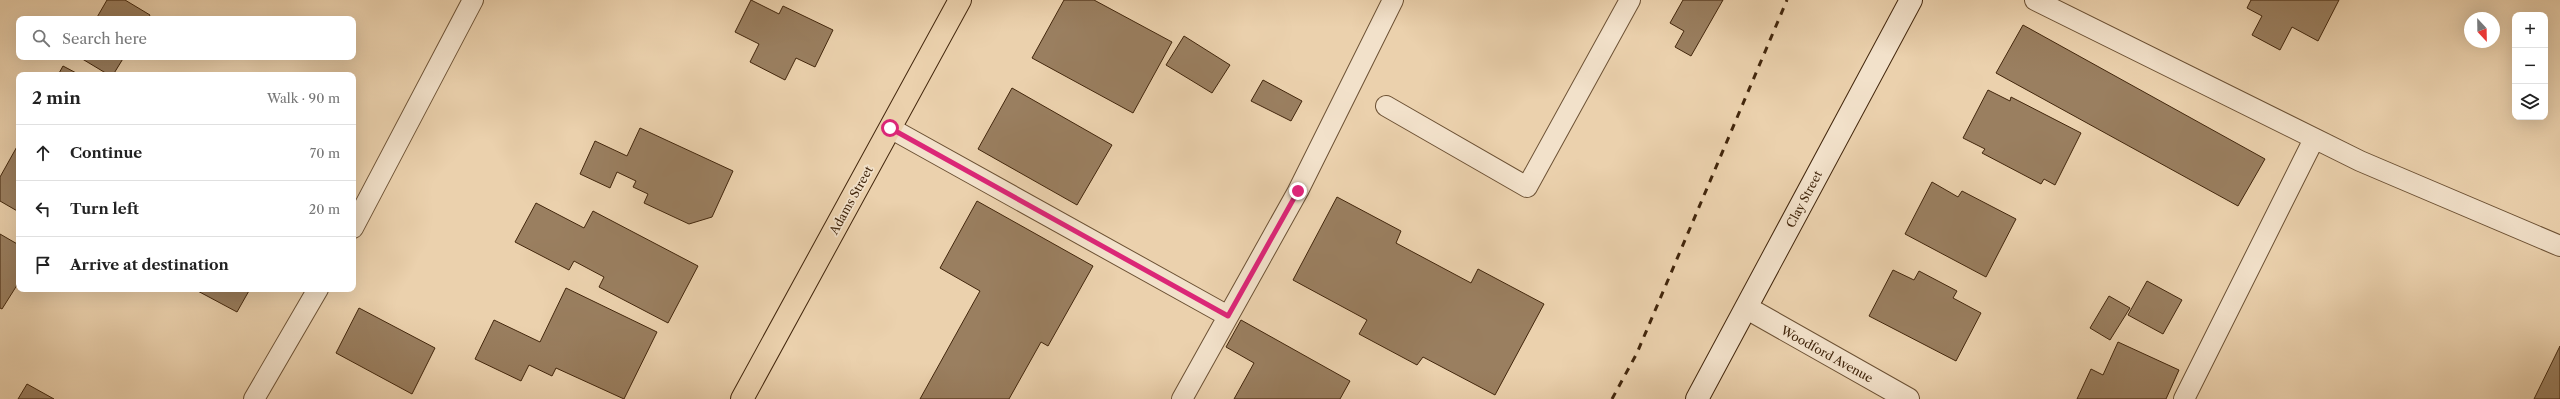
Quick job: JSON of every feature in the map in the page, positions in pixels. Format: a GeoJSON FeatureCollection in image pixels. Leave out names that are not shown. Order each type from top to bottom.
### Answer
{"type":"FeatureCollection","features":[{"type":"Feature","properties":{"kind":"main road","name":"Adams Street"},"geometry":{"type":"LineString","coordinates":[[742,399],[960,0]]}},
{"type":"Feature","properties":{"kind":"street","name":"Clay Street"},"geometry":{"type":"LineString","coordinates":[[1697,399],[1747,308],[1836,137],[1911,0]]}},
{"type":"Feature","properties":{"kind":"street","name":"Woodford Avenue"},"geometry":{"type":"LineString","coordinates":[[1747,308],[1908,399]]}},
{"type":"Feature","properties":{"kind":"lane"},"geometry":{"type":"LineString","coordinates":[[356,222],[473,0]]}},
{"type":"Feature","properties":{"kind":"lane"},"geometry":{"type":"LineString","coordinates":[[1182,399],[1298,191],[1393,0]]}},
{"type":"Feature","properties":{"kind":"lane"},"geometry":{"type":"LineString","coordinates":[[1386,106],[1527,187],[1630,0]]}},
{"type":"Feature","properties":{"kind":"lane"},"geometry":{"type":"LineString","coordinates":[[2035,0],[2360,161],[2560,246]]}},
{"type":"Feature","properties":{"kind":"lane"},"geometry":{"type":"LineString","coordinates":[[890,128],[1228,316]]}},
{"type":"Feature","properties":{"kind":"lane"},"geometry":{"type":"LineString","coordinates":[[2184,399],[2314,139]]}},
{"type":"Feature","properties":{"kind":"lane"},"geometry":{"type":"LineString","coordinates":[[254,399],[316,292]]}},
{"type":"Feature","properties":{"kind":"building"},"geometry":{"type":"Polygon","coordinates":[[[107,0],[125,0],[150,15],[150,16],[98,16],[107,0]]]}},
{"type":"Feature","properties":{"kind":"building"},"geometry":{"type":"Polygon","coordinates":[[[751,0],[779,14],[783,6],[833,30],[815,67],[796,58],[785,80],[750,62],[759,44],[735,32],[751,0]]]}},
{"type":"Feature","properties":{"kind":"building"},"geometry":{"type":"Polygon","coordinates":[[[1064,0],[1094,0],[1172,42],[1133,113],[1032,58],[1064,0]]]}},
{"type":"Feature","properties":{"kind":"building"},"geometry":{"type":"Polygon","coordinates":[[[1683,0],[1723,0],[1691,56],[1675,47],[1684,31],[1670,23],[1683,0]]]}},
{"type":"Feature","properties":{"kind":"building"},"geometry":{"type":"Polygon","coordinates":[[[2251,0],[2339,0],[2318,41],[2292,27],[2280,50],[2252,35],[2262,16],[2247,8],[2251,0]]]}},
{"type":"Feature","properties":{"kind":"building"},"geometry":{"type":"Polygon","coordinates":[[[2023,25],[2265,159],[2238,206],[1996,73],[2023,25]]]}},
{"type":"Feature","properties":{"kind":"building"},"geometry":{"type":"Polygon","coordinates":[[[1184,36],[1230,65],[1212,93],[1166,65],[1184,36]]]}},
{"type":"Feature","properties":{"kind":"building"},"geometry":{"type":"Polygon","coordinates":[[[84,60],[122,60],[115,72],[104,72],[84,60]]]}},
{"type":"Feature","properties":{"kind":"building"},"geometry":{"type":"Polygon","coordinates":[[[63,66],[74,72],[60,72],[63,66]]]}},
{"type":"Feature","properties":{"kind":"building"},"geometry":{"type":"Polygon","coordinates":[[[1263,80],[1302,101],[1291,121],[1251,101],[1263,80]]]}},
{"type":"Feature","properties":{"kind":"building"},"geometry":{"type":"Polygon","coordinates":[[[1012,88],[1112,145],[1077,205],[978,149],[1012,88]]]}},
{"type":"Feature","properties":{"kind":"building"},"geometry":{"type":"Polygon","coordinates":[[[1988,90],[2010,101],[2011,97],[2081,133],[2055,185],[2044,179],[2041,184],[1982,153],[1985,149],[1963,138],[1988,90]]]}},
{"type":"Feature","properties":{"kind":"building"},"geometry":{"type":"Polygon","coordinates":[[[640,128],[733,171],[712,217],[689,224],[644,203],[648,194],[633,187],[636,181],[617,172],[610,188],[580,174],[595,141],[627,156],[640,128]]]}},
{"type":"Feature","properties":{"kind":"building"},"geometry":{"type":"Polygon","coordinates":[[[16,148],[16,210],[0,201],[0,177],[16,148]]]}},
{"type":"Feature","properties":{"kind":"building"},"geometry":{"type":"Polygon","coordinates":[[[1932,182],[1958,197],[1962,191],[2016,219],[1986,277],[1905,234],[1932,182]]]}},
{"type":"Feature","properties":{"kind":"building"},"geometry":{"type":"Polygon","coordinates":[[[1337,197],[1401,231],[1396,243],[1471,283],[1478,269],[1544,304],[1495,395],[1423,357],[1417,365],[1359,334],[1367,320],[1293,280],[1337,197]]]}},
{"type":"Feature","properties":{"kind":"building"},"geometry":{"type":"Polygon","coordinates":[[[977,201],[1093,266],[1048,346],[1041,342],[1009,399],[920,399],[980,291],[940,268],[977,201]]]}},
{"type":"Feature","properties":{"kind":"building"},"geometry":{"type":"Polygon","coordinates":[[[536,203],[584,228],[593,211],[698,266],[668,323],[599,287],[604,277],[574,261],[569,270],[515,242],[536,203]]]}},
{"type":"Feature","properties":{"kind":"building"},"geometry":{"type":"Polygon","coordinates":[[[0,234],[16,243],[16,287],[2,309],[0,308],[0,234]]]}},
{"type":"Feature","properties":{"kind":"building"},"geometry":{"type":"Polygon","coordinates":[[[1893,270],[1914,280],[1919,271],[1957,291],[1953,298],[1981,313],[1956,361],[1869,316],[1893,270]]]}},
{"type":"Feature","properties":{"kind":"building"},"geometry":{"type":"Polygon","coordinates":[[[2147,281],[2182,300],[2163,334],[2128,315],[2147,281]]]}},
{"type":"Feature","properties":{"kind":"building"},"geometry":{"type":"Polygon","coordinates":[[[566,288],[657,332],[624,399],[556,368],[552,376],[529,365],[521,381],[475,359],[494,320],[540,342],[566,288]]]}},
{"type":"Feature","properties":{"kind":"building"},"geometry":{"type":"Polygon","coordinates":[[[200,292],[248,292],[237,312],[200,292]]]}},
{"type":"Feature","properties":{"kind":"building"},"geometry":{"type":"Polygon","coordinates":[[[2109,296],[2130,308],[2110,340],[2090,328],[2109,296]]]}},
{"type":"Feature","properties":{"kind":"building"},"geometry":{"type":"Polygon","coordinates":[[[359,308],[435,348],[412,394],[336,353],[359,308]]]}},
{"type":"Feature","properties":{"kind":"building"},"geometry":{"type":"Polygon","coordinates":[[[1241,320],[1350,381],[1340,399],[1234,399],[1254,363],[1226,347],[1241,320]]]}},
{"type":"Feature","properties":{"kind":"building"},"geometry":{"type":"Polygon","coordinates":[[[2118,342],[2179,370],[2166,399],[2077,399],[2091,369],[2103,375],[2118,342]]]}},
{"type":"Feature","properties":{"kind":"building"},"geometry":{"type":"Polygon","coordinates":[[[2560,346],[2560,399],[2534,399],[2560,346]]]}},
{"type":"Feature","properties":{"kind":"building"},"geometry":{"type":"Polygon","coordinates":[[[27,384],[54,399],[18,399],[27,384]]]}},
{"type":"Feature","properties":{"kind":"railway"},"geometry":{"type":"LineString","coordinates":[[1612,399],[1637,353],[1787,0]]}},
{"type":"Feature","properties":{"kind":"route"},"geometry":{"type":"LineString","coordinates":[[890,128],[1228,316],[1298,191]]}}]}
